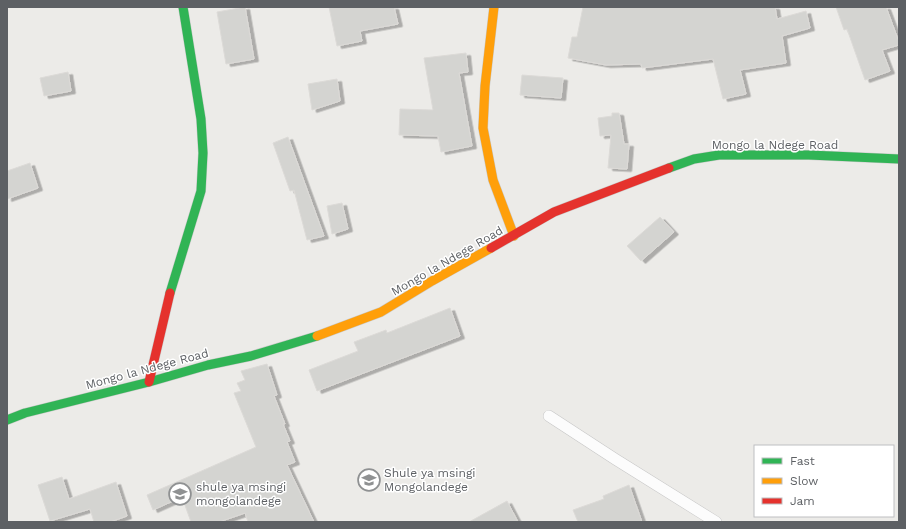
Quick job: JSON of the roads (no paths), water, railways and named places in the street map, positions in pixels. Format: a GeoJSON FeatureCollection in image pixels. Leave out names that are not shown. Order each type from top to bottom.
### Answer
{"type":"FeatureCollection","features":[{"type":"Feature","properties":{"kind":"street"},"geometry":{"type":"LineString","coordinates":[[149,382],[168,300],[201,191],[203,153],[201,119],[184,7]]}},
{"type":"Feature","properties":{"kind":"street"},"geometry":{"type":"LineString","coordinates":[[494,7],[485,86],[483,128],[493,180],[514,236]]}},
{"type":"Feature","properties":{"kind":"street","name":"Mongo la Ndege Road"},"geometry":{"type":"LineString","coordinates":[[7,420],[25,413],[149,382],[208,365],[251,356],[323,334],[381,312],[432,281],[554,212],[694,160],[719,155],[809,155],[899,159]]}},
{"type":"Feature","properties":{"kind":"lane"},"geometry":{"type":"LineString","coordinates":[[549,416],[716,522]]}},
{"type":"Feature","properties":{"kind":"place","name":"Shule ya msingi Mongolandege"},"geometry":{"type":"Point","coordinates":[369,480]}},
{"type":"Feature","properties":{"kind":"place","name":"shule ya msingi mongolandege"},"geometry":{"type":"Point","coordinates":[180,494]}}]}
